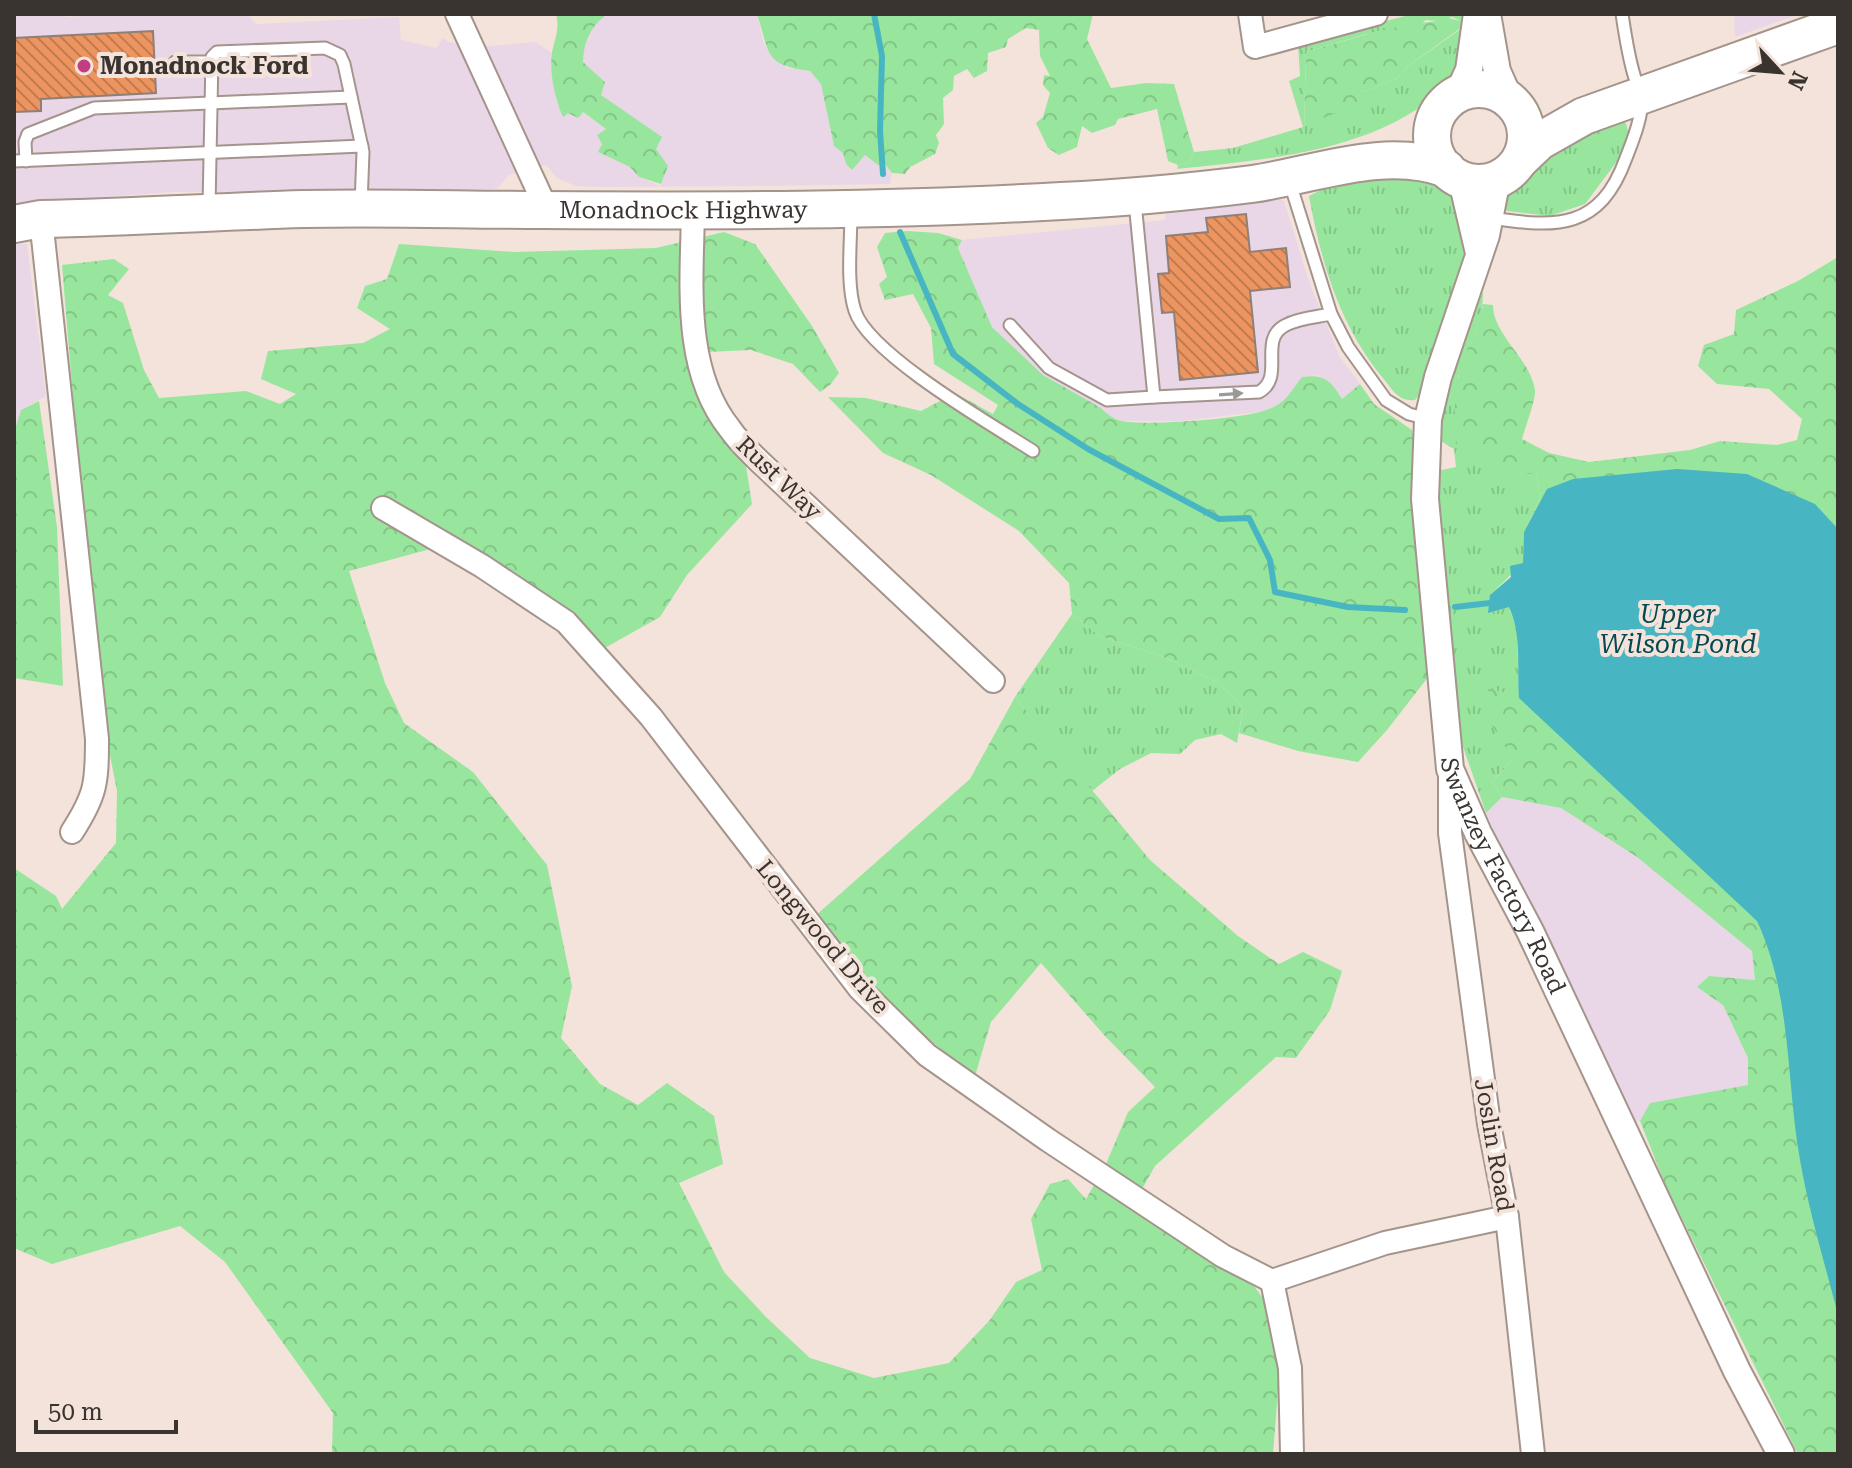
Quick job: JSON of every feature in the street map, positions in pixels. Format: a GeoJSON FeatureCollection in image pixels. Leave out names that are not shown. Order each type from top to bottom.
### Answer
{"type":"FeatureCollection","features":[{"type":"Feature","properties":{"kind":"highway"},"geometry":{"type":"LineString","coordinates":[[1584,116],[1536,112],[1495,91],[1480,88],[1450,101],[1434,122],[1432,137],[1435,152],[1452,174],[1478,183],[1512,168],[1540,141],[1584,116],[1838,25]]}},
{"type":"Feature","properties":{"kind":"highway"},"geometry":{"type":"LineString","coordinates":[[1509,98],[1524,121],[1526,147],[1512,168]]}},
{"type":"Feature","properties":{"kind":"highway","name":"Monadnock Highway"},"geometry":{"type":"LineString","coordinates":[[1352,164],[1421,126],[1450,101]]}},
{"type":"Feature","properties":{"kind":"highway","name":"Monadnock Highway"},"geometry":{"type":"LineString","coordinates":[[27,222],[304,209],[851,209],[1134,197],[1289,179],[1352,164],[1382,161],[1426,162],[1452,174]]}},
{"type":"Feature","properties":{"kind":"street"},"geometry":{"type":"LineString","coordinates":[[457,14],[547,210]]}},
{"type":"Feature","properties":{"kind":"street"},"geometry":{"type":"LineString","coordinates":[[1250,14],[1255,47],[1376,14]]}},
{"type":"Feature","properties":{"kind":"street"},"geometry":{"type":"LineString","coordinates":[[1450,101],[1469,70],[1477,14]]}},
{"type":"Feature","properties":{"kind":"street"},"geometry":{"type":"LineString","coordinates":[[1487,14],[1497,71],[1509,98]]}},
{"type":"Feature","properties":{"kind":"street","name":"Swanzey Factory Road"},"geometry":{"type":"LineString","coordinates":[[1512,168],[1495,189],[1490,218],[1465,303],[1438,377],[1428,419],[1425,499],[1450,769],[1478,833],[1530,931],[1737,1371],[1781,1454]]}},
{"type":"Feature","properties":{"kind":"street","name":"Swanzey Factory Road"},"geometry":{"type":"LineString","coordinates":[[1452,174],[1464,189],[1479,253]]}},
{"type":"Feature","properties":{"kind":"street","name":"Rust Way"},"geometry":{"type":"LineString","coordinates":[[693,210],[692,276],[699,363],[710,396],[728,428],[759,461],[993,681]]}},
{"type":"Feature","properties":{"kind":"street"},"geometry":{"type":"LineString","coordinates":[[27,222],[97,739],[97,783],[88,807],[72,832]]}},
{"type":"Feature","properties":{"kind":"street","name":"Longwood Drive"},"geometry":{"type":"LineString","coordinates":[[383,508],[482,566],[566,622],[651,717],[860,989],[927,1055],[1223,1256],[1272,1281]]}},
{"type":"Feature","properties":{"kind":"street","name":"Joslin Road"},"geometry":{"type":"LineString","coordinates":[[1450,769],[1451,836],[1487,1109],[1507,1217],[1533,1454]]}},
{"type":"Feature","properties":{"kind":"street"},"geometry":{"type":"LineString","coordinates":[[1451,836],[1478,833]]}},
{"type":"Feature","properties":{"kind":"street"},"geometry":{"type":"LineString","coordinates":[[1292,1454],[1290,1368],[1272,1281],[1385,1243],[1507,1217]]}},
{"type":"Feature","properties":{"kind":"lane"},"geometry":{"type":"LineString","coordinates":[[1490,218],[1545,224],[1579,219],[1605,199],[1620,176],[1634,137],[1642,96],[1634,77],[1622,14]]}},
{"type":"Feature","properties":{"kind":"lane"},"geometry":{"type":"LineString","coordinates":[[210,215],[211,62],[217,52],[330,49],[340,55],[364,159],[361,210]]}},
{"type":"Feature","properties":{"kind":"lane"},"geometry":{"type":"LineString","coordinates":[[175,62],[211,62]]}},
{"type":"Feature","properties":{"kind":"lane"},"geometry":{"type":"LineString","coordinates":[[351,97],[88,109],[28,134],[20,161],[362,146]]}},
{"type":"Feature","properties":{"kind":"lane"},"geometry":{"type":"LineString","coordinates":[[1289,179],[1331,314],[1348,347],[1386,400],[1409,414],[1428,419]]}},
{"type":"Feature","properties":{"kind":"lane"},"geometry":{"type":"LineString","coordinates":[[1134,197],[1154,397]]}},
{"type":"Feature","properties":{"kind":"lane"},"geometry":{"type":"LineString","coordinates":[[851,209],[852,300],[856,315],[865,329],[887,351],[921,376],[1033,451]]}},
{"type":"Feature","properties":{"kind":"lane"},"geometry":{"type":"LineString","coordinates":[[1010,325],[1049,368],[1107,400],[1259,392],[1271,380],[1271,347],[1279,329],[1331,314]]}},
{"type":"Feature","properties":{"kind":"shaded area"},"geometry":{"type":"Polygon","coordinates":[[[14,14],[60,14],[68,17],[101,14],[247,14],[256,24],[399,17],[401,40],[437,48],[442,38],[449,42],[488,46],[536,42],[552,53],[556,100],[564,116],[568,113],[578,117],[582,112],[606,129],[599,153],[630,167],[639,177],[660,186],[668,166],[614,104],[601,95],[605,82],[583,62],[583,51],[594,24],[603,14],[757,14],[764,45],[787,68],[810,71],[821,84],[834,146],[843,153],[846,164],[852,170],[864,155],[878,165],[885,164],[892,173],[890,184],[759,186],[601,187],[576,186],[557,178],[546,165],[509,175],[498,188],[480,191],[172,192],[14,204],[14,14]]]}},
{"type":"Feature","properties":{"kind":"shaded area"},"geometry":{"type":"Polygon","coordinates":[[[1734,14],[1800,14],[1735,37],[1734,14]]]}},
{"type":"Feature","properties":{"kind":"shaded area"},"geometry":{"type":"Polygon","coordinates":[[[1280,199],[1284,201],[1310,284],[1340,357],[1360,384],[1342,399],[1317,375],[1302,377],[1290,397],[1266,411],[1182,421],[1123,421],[1043,375],[992,327],[958,248],[962,240],[1165,220],[1166,214],[1280,199]]]}},
{"type":"Feature","properties":{"kind":"shaded area"},"geometry":{"type":"Polygon","coordinates":[[[14,244],[27,244],[46,396],[21,410],[14,432],[14,244]]]}},
{"type":"Feature","properties":{"kind":"shaded area"},"geometry":{"type":"Polygon","coordinates":[[[1502,797],[1561,808],[1637,857],[1752,951],[1755,980],[1709,976],[1697,987],[1723,1005],[1748,1058],[1748,1085],[1650,1103],[1640,1121],[1632,1122],[1518,889],[1486,813],[1502,797]]]}},
{"type":"Feature","properties":{"kind":"green space"},"geometry":{"type":"Polygon","coordinates":[[[556,14],[603,14],[604,17],[588,37],[583,62],[605,82],[601,95],[662,137],[656,149],[668,166],[661,184],[639,177],[630,167],[598,152],[602,144],[597,135],[606,129],[583,112],[578,118],[568,113],[563,117],[551,68],[556,14]]]}},
{"type":"Feature","properties":{"kind":"green space"},"geometry":{"type":"Polygon","coordinates":[[[757,14],[1093,14],[1087,39],[1111,88],[1146,83],[1174,84],[1194,152],[1189,162],[1178,165],[1168,161],[1157,109],[1118,119],[1115,125],[1092,133],[1082,126],[1077,147],[1059,155],[1048,148],[1036,123],[1043,117],[1050,93],[1043,85],[1044,75],[1050,76],[1040,56],[1039,30],[1026,28],[1008,39],[1006,47],[988,53],[987,71],[974,78],[967,69],[954,76],[953,90],[943,98],[944,124],[936,135],[939,143],[935,154],[910,167],[905,174],[892,173],[885,164],[878,165],[865,155],[852,170],[846,164],[843,153],[834,146],[821,84],[810,71],[776,61],[767,48],[757,14]]]}},
{"type":"Feature","properties":{"kind":"green space"},"geometry":{"type":"Polygon","coordinates":[[[1413,14],[1466,14],[1461,56],[1451,79],[1425,103],[1395,122],[1324,148],[1286,156],[1177,169],[1178,165],[1189,162],[1194,152],[1233,148],[1303,127],[1289,81],[1300,76],[1298,44],[1413,14]],[[1452,17],[1426,20],[1404,37],[1366,34],[1306,52],[1304,126],[1363,92],[1396,79],[1408,66],[1462,28],[1461,21],[1452,17]]]}},
{"type":"Feature","properties":{"kind":"green space"},"geometry":{"type":"Polygon","coordinates":[[[1440,16],[1461,21],[1462,27],[1408,66],[1396,79],[1363,92],[1362,102],[1304,126],[1306,52],[1391,27],[1399,28],[1404,37],[1412,24],[1437,21],[1440,16]]]}},
{"type":"Feature","properties":{"kind":"green space"},"geometry":{"type":"Polygon","coordinates":[[[1623,122],[1629,135],[1618,160],[1585,204],[1550,216],[1507,211],[1502,203],[1513,184],[1538,157],[1583,134],[1623,122]]]}},
{"type":"Feature","properties":{"kind":"green space"},"geometry":{"type":"Polygon","coordinates":[[[1404,168],[1450,183],[1464,224],[1465,242],[1457,285],[1443,331],[1422,392],[1415,400],[1404,399],[1392,390],[1354,336],[1326,268],[1309,196],[1327,187],[1404,168]]]}},
{"type":"Feature","properties":{"kind":"green space"},"geometry":{"type":"Polygon","coordinates":[[[724,232],[755,244],[812,326],[839,373],[820,392],[793,364],[751,350],[685,353],[699,399],[746,466],[752,504],[687,575],[660,617],[603,649],[460,541],[349,571],[385,683],[404,723],[473,772],[547,865],[572,986],[561,1038],[600,1084],[638,1105],[667,1083],[714,1116],[723,1164],[679,1183],[724,1272],[810,1358],[874,1378],[949,1363],[989,1321],[1016,1282],[1042,1270],[1031,1219],[1050,1184],[1068,1179],[1086,1199],[1106,1164],[1128,1112],[1155,1087],[1041,963],[991,1022],[975,1076],[897,1014],[814,917],[970,779],[1015,697],[1150,860],[1238,936],[1279,964],[1303,952],[1342,971],[1330,1010],[1296,1058],[1276,1057],[1155,1166],[1133,1205],[1215,1265],[1244,1272],[1267,1304],[1280,1365],[1273,1454],[332,1454],[333,1413],[225,1262],[180,1226],[52,1264],[14,1248],[14,868],[56,896],[62,909],[116,843],[117,791],[105,730],[62,265],[114,259],[129,269],[108,295],[123,303],[144,370],[159,398],[246,391],[280,404],[296,394],[261,379],[268,351],[363,343],[390,329],[357,308],[365,286],[387,279],[399,244],[514,252],[656,248],[724,232]]]}},
{"type":"Feature","properties":{"kind":"green space"},"geometry":{"type":"Polygon","coordinates":[[[885,233],[938,233],[962,240],[958,248],[992,327],[1043,375],[1116,419],[1172,422],[1254,413],[1283,401],[1302,377],[1316,376],[1330,383],[1342,399],[1360,384],[1374,404],[1412,430],[1429,676],[1358,762],[1298,751],[1239,733],[1243,708],[1217,682],[1159,655],[1100,636],[1072,614],[1069,583],[1019,531],[931,475],[883,453],[828,397],[866,398],[921,411],[955,393],[993,414],[998,405],[934,364],[931,328],[913,294],[885,300],[879,284],[887,277],[877,247],[885,233]]]}},
{"type":"Feature","properties":{"kind":"green space"},"geometry":{"type":"Polygon","coordinates":[[[1838,257],[1838,1454],[1798,1454],[1665,1184],[1640,1121],[1650,1103],[1748,1085],[1748,1058],[1723,1005],[1697,987],[1709,976],[1755,980],[1752,951],[1637,857],[1561,808],[1502,797],[1492,782],[1513,759],[1481,708],[1489,688],[1519,697],[1517,630],[1509,607],[1488,613],[1490,595],[1511,577],[1510,566],[1523,563],[1524,532],[1540,499],[1537,473],[1507,476],[1456,444],[1455,401],[1459,375],[1483,304],[1493,305],[1499,326],[1526,367],[1535,390],[1522,439],[1549,453],[1589,462],[1690,450],[1720,441],[1777,445],[1797,440],[1802,419],[1769,389],[1717,384],[1698,366],[1704,345],[1734,334],[1736,310],[1798,281],[1838,257]]]}},
{"type":"Feature","properties":{"kind":"green space"},"geometry":{"type":"Polygon","coordinates":[[[1483,291],[1482,317],[1458,377],[1537,473],[1540,499],[1524,532],[1523,563],[1490,595],[1490,603],[1509,607],[1517,630],[1519,698],[1513,759],[1492,782],[1502,797],[1486,813],[1462,744],[1455,706],[1437,471],[1456,467],[1454,449],[1439,440],[1441,419],[1455,364],[1483,291]]]}},
{"type":"Feature","properties":{"kind":"green space"},"geometry":{"type":"Polygon","coordinates":[[[39,401],[57,527],[63,686],[14,678],[14,432],[21,410],[39,401]]]}},
{"type":"Feature","properties":{"kind":"green space"},"geometry":{"type":"Polygon","coordinates":[[[1072,614],[1100,636],[1159,655],[1217,682],[1243,708],[1237,743],[1221,734],[1195,740],[1180,754],[1151,753],[1120,769],[1092,791],[1015,697],[1072,614]]]}},
{"type":"Feature","properties":{"kind":"water","name":"Upper Wilson Pond"},"geometry":{"type":"Polygon","coordinates":[[[1677,469],[1747,474],[1815,504],[1838,529],[1838,1315],[1800,1160],[1777,979],[1757,921],[1519,698],[1513,617],[1509,607],[1488,613],[1490,595],[1511,577],[1510,566],[1523,563],[1524,532],[1547,489],[1573,479],[1677,469]]]}},
{"type":"Feature","properties":{"kind":"building","name":"Monadnock Ford"},"geometry":{"type":"Polygon","coordinates":[[[153,31],[156,93],[41,99],[41,111],[14,112],[14,38],[153,31]]]}},
{"type":"Feature","properties":{"kind":"building"},"geometry":{"type":"Polygon","coordinates":[[[1246,214],[1250,252],[1286,248],[1290,287],[1250,291],[1258,372],[1180,380],[1174,312],[1162,313],[1158,274],[1169,273],[1166,236],[1208,232],[1206,218],[1246,214]]]}},
{"type":"Feature","properties":{"kind":"waterway"},"geometry":{"type":"LineString","coordinates":[[874,14],[882,56],[880,131],[883,174]]}},
{"type":"Feature","properties":{"kind":"waterway"},"geometry":{"type":"LineString","coordinates":[[900,232],[953,354],[1018,404],[1088,449],[1219,519],[1249,518],[1270,560],[1275,592],[1348,607],[1405,610]]}},
{"type":"Feature","properties":{"kind":"waterway"},"geometry":{"type":"LineString","coordinates":[[1455,607],[1490,603]]}},
{"type":"Feature","properties":{"kind":"place","name":"Monadnock Ford"},"geometry":{"type":"Point","coordinates":[84,66]}}]}
